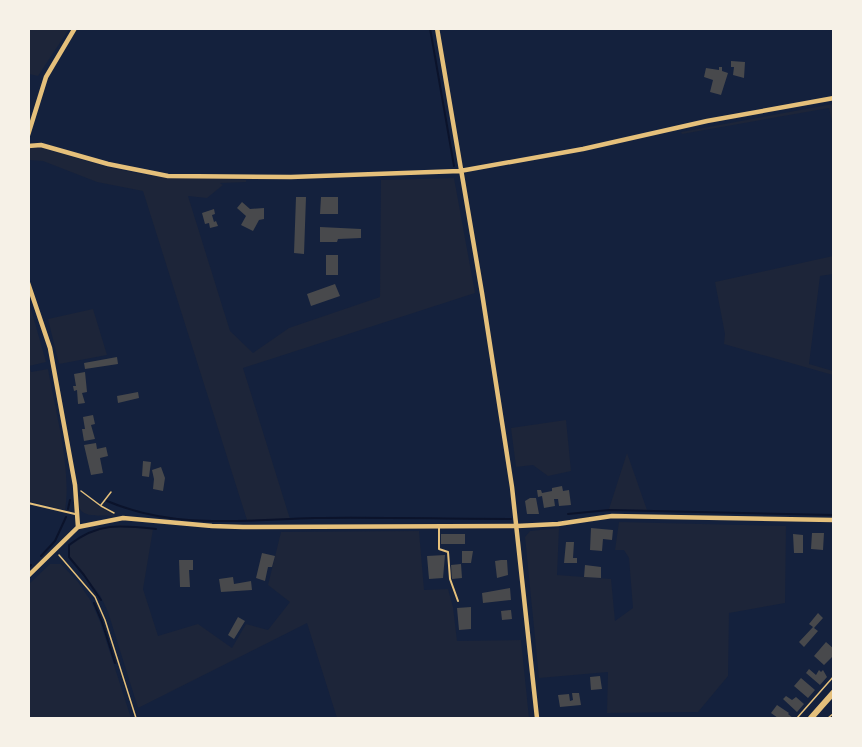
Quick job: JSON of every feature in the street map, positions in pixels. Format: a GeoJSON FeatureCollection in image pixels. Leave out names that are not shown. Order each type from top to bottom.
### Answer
{"type":"FeatureCollection","features":[{"type":"Feature","properties":{"kind":"main road"},"geometry":{"type":"LineString","coordinates":[[811,718],[834,692]]}},
{"type":"Feature","properties":{"kind":"street"},"geometry":{"type":"LineString","coordinates":[[28,135],[46,77],[75,28]]}},
{"type":"Feature","properties":{"kind":"street"},"geometry":{"type":"LineString","coordinates":[[437,28],[482,292],[517,526],[537,718]]}},
{"type":"Feature","properties":{"kind":"street"},"geometry":{"type":"LineString","coordinates":[[28,146],[41,145],[108,164],[168,176],[291,177],[460,171],[834,98]]}},
{"type":"Feature","properties":{"kind":"street"},"geometry":{"type":"LineString","coordinates":[[28,283],[50,348],[75,486],[78,527]]}},
{"type":"Feature","properties":{"kind":"street"},"geometry":{"type":"LineString","coordinates":[[28,576],[78,527],[123,518],[212,526],[517,526],[558,524],[612,516],[834,520]]}},
{"type":"Feature","properties":{"kind":"lane"},"geometry":{"type":"LineString","coordinates":[[28,503],[76,514]]}},
{"type":"Feature","properties":{"kind":"lane"},"geometry":{"type":"LineString","coordinates":[[439,525],[440,549],[448,552],[450,579],[458,601]]}},
{"type":"Feature","properties":{"kind":"path"},"geometry":{"type":"LineString","coordinates":[[75,486],[100,506],[123,518]]}},
{"type":"Feature","properties":{"kind":"path"},"geometry":{"type":"LineString","coordinates":[[100,506],[111,492]]}},
{"type":"Feature","properties":{"kind":"path"},"geometry":{"type":"LineString","coordinates":[[55,549],[95,597],[105,620],[136,718]]}},
{"type":"Feature","properties":{"kind":"path"},"geometry":{"type":"LineString","coordinates":[[797,718],[834,676]]}},
{"type":"Feature","properties":{"kind":"path"},"geometry":{"type":"LineString","coordinates":[[828,718],[833,714]]}},
{"type":"Feature","properties":{"kind":"shaded area"},"geometry":{"type":"Polygon","coordinates":[[[28,29],[69,29],[38,76],[29,74],[28,29]]]}},
{"type":"Feature","properties":{"kind":"shaded area"},"geometry":{"type":"Polygon","coordinates":[[[833,104],[833,126],[829,108],[682,134],[681,132],[833,104]]]}},
{"type":"Feature","properties":{"kind":"shaded area"},"geometry":{"type":"Polygon","coordinates":[[[38,147],[107,167],[151,176],[246,180],[246,182],[220,183],[223,185],[207,198],[188,196],[230,331],[253,353],[289,328],[380,297],[381,180],[454,178],[475,293],[243,368],[290,519],[247,520],[143,191],[97,182],[43,161],[29,160],[29,148],[38,147]]]}},
{"type":"Feature","properties":{"kind":"shaded area"},"geometry":{"type":"Polygon","coordinates":[[[833,256],[833,274],[820,276],[809,364],[833,371],[833,375],[724,344],[725,334],[715,282],[833,256]]]}},
{"type":"Feature","properties":{"kind":"shaded area"},"geometry":{"type":"Polygon","coordinates":[[[28,298],[46,362],[29,366],[31,372],[48,369],[65,459],[67,494],[65,510],[29,501],[28,298]]]}},
{"type":"Feature","properties":{"kind":"shaded area"},"geometry":{"type":"Polygon","coordinates":[[[93,309],[107,355],[59,364],[48,319],[93,309]]]}},
{"type":"Feature","properties":{"kind":"shaded area"},"geometry":{"type":"Polygon","coordinates":[[[566,420],[571,471],[548,476],[533,465],[516,467],[511,428],[566,420]]]}},
{"type":"Feature","properties":{"kind":"shaded area"},"geometry":{"type":"Polygon","coordinates":[[[627,453],[647,510],[609,509],[627,453]]]}},
{"type":"Feature","properties":{"kind":"shaded area"},"geometry":{"type":"Polygon","coordinates":[[[81,493],[114,516],[82,512],[79,508],[81,493]]]}},
{"type":"Feature","properties":{"kind":"shaded area"},"geometry":{"type":"Polygon","coordinates":[[[619,522],[786,526],[785,603],[729,613],[728,676],[698,712],[607,713],[608,672],[539,678],[525,537],[530,531],[559,528],[557,575],[611,579],[615,621],[633,608],[629,558],[624,550],[615,550],[619,522]]]}},
{"type":"Feature","properties":{"kind":"shaded area"},"geometry":{"type":"Polygon","coordinates":[[[121,525],[153,529],[143,589],[158,636],[198,624],[232,648],[246,624],[268,630],[290,602],[268,585],[281,532],[419,531],[424,590],[448,589],[453,607],[457,641],[521,640],[529,718],[337,718],[307,623],[138,708],[108,612],[100,595],[69,557],[70,546],[88,534],[121,525]]]}},
{"type":"Feature","properties":{"kind":"shaded area"},"geometry":{"type":"Polygon","coordinates":[[[50,564],[61,564],[78,582],[91,601],[131,718],[29,718],[29,584],[50,564]]]}},
{"type":"Feature","properties":{"kind":"building"},"geometry":{"type":"Polygon","coordinates":[[[731,61],[745,62],[744,78],[733,75],[734,67],[731,67],[731,61]]]}},
{"type":"Feature","properties":{"kind":"building"},"geometry":{"type":"Polygon","coordinates":[[[719,67],[728,73],[721,95],[710,92],[713,80],[704,77],[706,68],[719,70],[719,67]]]}},
{"type":"Feature","properties":{"kind":"building"},"geometry":{"type":"Polygon","coordinates":[[[296,197],[306,197],[304,254],[294,253],[296,197]]]}},
{"type":"Feature","properties":{"kind":"building"},"geometry":{"type":"Polygon","coordinates":[[[321,197],[338,197],[338,214],[320,214],[321,197]]]}},
{"type":"Feature","properties":{"kind":"building"},"geometry":{"type":"Polygon","coordinates":[[[242,202],[250,209],[264,208],[264,219],[259,220],[253,231],[241,225],[246,216],[237,208],[242,202]]]}},
{"type":"Feature","properties":{"kind":"building"},"geometry":{"type":"Polygon","coordinates":[[[214,209],[215,214],[212,215],[218,226],[210,228],[209,223],[205,224],[202,213],[214,209]]]}},
{"type":"Feature","properties":{"kind":"building"},"geometry":{"type":"Polygon","coordinates":[[[320,227],[361,229],[361,238],[320,242],[320,227]]]}},
{"type":"Feature","properties":{"kind":"building"},"geometry":{"type":"Polygon","coordinates":[[[326,255],[338,255],[338,275],[326,275],[326,255]]]}},
{"type":"Feature","properties":{"kind":"building"},"geometry":{"type":"Polygon","coordinates":[[[335,284],[340,296],[311,306],[307,294],[335,284]]]}},
{"type":"Feature","properties":{"kind":"building"},"geometry":{"type":"Polygon","coordinates":[[[117,357],[118,364],[85,369],[84,363],[117,357]]]}},
{"type":"Feature","properties":{"kind":"building"},"geometry":{"type":"Polygon","coordinates":[[[85,372],[87,392],[82,393],[85,403],[78,404],[77,390],[74,391],[73,386],[76,386],[74,374],[85,372]]]}},
{"type":"Feature","properties":{"kind":"building"},"geometry":{"type":"Polygon","coordinates":[[[138,392],[139,398],[118,403],[117,396],[138,392]]]}},
{"type":"Feature","properties":{"kind":"building"},"geometry":{"type":"Polygon","coordinates":[[[93,415],[95,424],[91,425],[95,439],[84,441],[83,417],[93,415]]]}},
{"type":"Feature","properties":{"kind":"building"},"geometry":{"type":"Polygon","coordinates":[[[96,443],[97,449],[106,447],[108,456],[100,458],[103,473],[91,475],[84,445],[96,443]]]}},
{"type":"Feature","properties":{"kind":"building"},"geometry":{"type":"Polygon","coordinates":[[[143,461],[151,462],[149,477],[142,476],[143,461]]]}},
{"type":"Feature","properties":{"kind":"building"},"geometry":{"type":"Polygon","coordinates":[[[161,467],[165,478],[163,491],[153,489],[152,470],[161,467]]]}},
{"type":"Feature","properties":{"kind":"building"},"geometry":{"type":"Polygon","coordinates":[[[562,486],[563,491],[569,490],[571,505],[559,506],[558,499],[554,499],[555,506],[544,508],[542,496],[538,497],[537,490],[541,490],[542,493],[562,486]]]}},
{"type":"Feature","properties":{"kind":"building"},"geometry":{"type":"Polygon","coordinates":[[[536,498],[539,514],[527,514],[525,501],[536,498]]]}},
{"type":"Feature","properties":{"kind":"building"},"geometry":{"type":"Polygon","coordinates":[[[591,528],[613,530],[612,540],[603,539],[602,551],[590,550],[591,528]]]}},
{"type":"Feature","properties":{"kind":"building"},"geometry":{"type":"Polygon","coordinates":[[[812,533],[824,533],[823,550],[811,549],[812,533]]]}},
{"type":"Feature","properties":{"kind":"building"},"geometry":{"type":"Polygon","coordinates":[[[441,534],[465,534],[465,544],[441,544],[441,534]]]}},
{"type":"Feature","properties":{"kind":"building"},"geometry":{"type":"Polygon","coordinates":[[[793,534],[803,535],[803,553],[794,553],[793,534]]]}},
{"type":"Feature","properties":{"kind":"building"},"geometry":{"type":"Polygon","coordinates":[[[566,542],[574,542],[573,558],[577,558],[577,563],[564,563],[566,542]]]}},
{"type":"Feature","properties":{"kind":"building"},"geometry":{"type":"Polygon","coordinates":[[[462,551],[473,551],[471,563],[462,563],[462,551]]]}},
{"type":"Feature","properties":{"kind":"building"},"geometry":{"type":"Polygon","coordinates":[[[262,553],[275,556],[272,567],[268,567],[265,581],[256,578],[262,553]]]}},
{"type":"Feature","properties":{"kind":"building"},"geometry":{"type":"Polygon","coordinates":[[[445,555],[443,578],[429,579],[427,556],[445,555]]]}},
{"type":"Feature","properties":{"kind":"building"},"geometry":{"type":"Polygon","coordinates":[[[179,560],[193,560],[193,570],[189,570],[190,587],[180,587],[179,560]]]}},
{"type":"Feature","properties":{"kind":"building"},"geometry":{"type":"Polygon","coordinates":[[[507,560],[508,575],[497,578],[495,561],[507,560]]]}},
{"type":"Feature","properties":{"kind":"building"},"geometry":{"type":"Polygon","coordinates":[[[461,564],[462,578],[452,579],[451,565],[461,564]]]}},
{"type":"Feature","properties":{"kind":"building"},"geometry":{"type":"Polygon","coordinates":[[[585,565],[601,567],[601,578],[584,577],[585,565]]]}},
{"type":"Feature","properties":{"kind":"building"},"geometry":{"type":"Polygon","coordinates":[[[233,577],[234,584],[251,581],[252,590],[221,592],[219,579],[233,577]]]}},
{"type":"Feature","properties":{"kind":"building"},"geometry":{"type":"Polygon","coordinates":[[[510,588],[511,600],[483,603],[482,593],[510,588]]]}},
{"type":"Feature","properties":{"kind":"building"},"geometry":{"type":"Polygon","coordinates":[[[471,607],[471,629],[459,630],[457,608],[471,607]]]}},
{"type":"Feature","properties":{"kind":"building"},"geometry":{"type":"Polygon","coordinates":[[[511,610],[512,619],[502,620],[501,611],[511,610]]]}},
{"type":"Feature","properties":{"kind":"building"},"geometry":{"type":"Polygon","coordinates":[[[818,613],[823,618],[814,628],[818,631],[804,647],[799,642],[813,627],[809,624],[818,613]]]}},
{"type":"Feature","properties":{"kind":"building"},"geometry":{"type":"Polygon","coordinates":[[[238,617],[245,621],[234,639],[228,635],[238,617]]]}},
{"type":"Feature","properties":{"kind":"building"},"geometry":{"type":"Polygon","coordinates":[[[826,642],[834,649],[834,655],[824,665],[814,656],[826,642]]]}},
{"type":"Feature","properties":{"kind":"building"},"geometry":{"type":"Polygon","coordinates":[[[809,669],[816,675],[819,670],[821,672],[823,670],[827,677],[820,685],[806,673],[809,669]]]}},
{"type":"Feature","properties":{"kind":"building"},"geometry":{"type":"Polygon","coordinates":[[[600,676],[602,689],[591,690],[590,677],[600,676]]]}},
{"type":"Feature","properties":{"kind":"building"},"geometry":{"type":"Polygon","coordinates":[[[801,678],[815,690],[808,698],[794,686],[801,678]]]}},
{"type":"Feature","properties":{"kind":"building"},"geometry":{"type":"Polygon","coordinates":[[[572,693],[579,693],[581,705],[560,707],[558,695],[569,694],[570,701],[573,700],[572,693]]]}},
{"type":"Feature","properties":{"kind":"building"},"geometry":{"type":"Polygon","coordinates":[[[786,696],[792,700],[796,697],[804,704],[797,712],[783,699],[786,696]]]}},
{"type":"Feature","properties":{"kind":"building"},"geometry":{"type":"Polygon","coordinates":[[[777,705],[793,718],[778,718],[771,713],[777,705]]]}},
{"type":"Feature","properties":{"kind":"waterway"},"geometry":{"type":"LineString","coordinates":[[430,28],[454,166]]}},
{"type":"Feature","properties":{"kind":"waterway"},"geometry":{"type":"LineString","coordinates":[[68,509],[70,500]]}},
{"type":"Feature","properties":{"kind":"waterway"},"geometry":{"type":"LineString","coordinates":[[107,501],[133,510],[184,520],[511,519]]}},
{"type":"Feature","properties":{"kind":"waterway"},"geometry":{"type":"LineString","coordinates":[[568,514],[609,510],[834,515]]}},
{"type":"Feature","properties":{"kind":"waterway"},"geometry":{"type":"LineString","coordinates":[[41,556],[55,541],[66,517]]}},
{"type":"Feature","properties":{"kind":"waterway"},"geometry":{"type":"LineString","coordinates":[[101,600],[69,557],[69,545],[90,532],[110,527],[156,529]]}},
{"type":"Feature","properties":{"kind":"waterway"},"geometry":{"type":"LineString","coordinates":[[28,568],[31,565]]}},
{"type":"Feature","properties":{"kind":"waterway"},"geometry":{"type":"LineString","coordinates":[[94,603],[115,663]]}}]}
